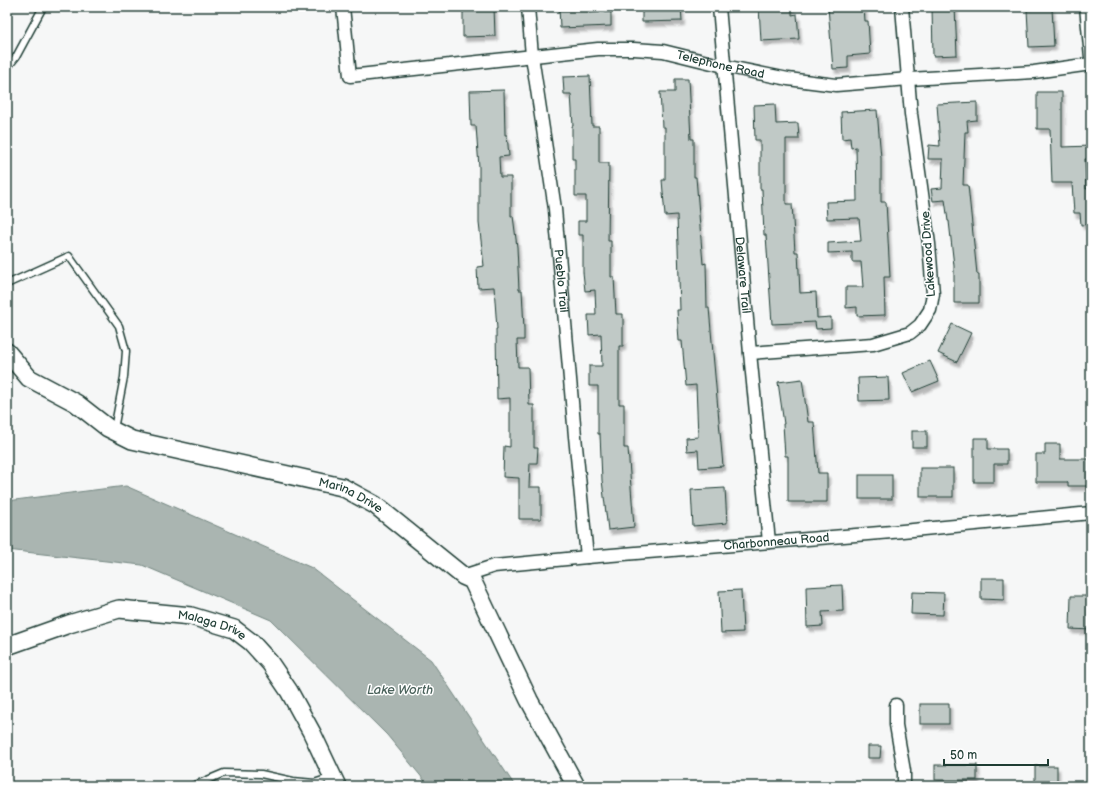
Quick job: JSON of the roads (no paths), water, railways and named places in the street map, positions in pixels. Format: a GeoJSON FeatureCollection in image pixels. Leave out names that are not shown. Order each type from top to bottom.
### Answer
{"type":"FeatureCollection","features":[{"type":"Feature","properties":{"kind":"street","name":"Telephone Road"},"geometry":{"type":"LineString","coordinates":[[343,7],[350,76],[598,49],[663,51],[724,66],[788,79],[836,85],[908,79],[1034,72],[1091,64]]}},
{"type":"Feature","properties":{"kind":"street","name":"Pueblo Trail"},"geometry":{"type":"LineString","coordinates":[[528,7],[532,56],[556,209],[575,436],[587,556]]}},
{"type":"Feature","properties":{"kind":"street","name":"Delaware Trail"},"geometry":{"type":"LineString","coordinates":[[719,7],[750,353],[769,542]]}},
{"type":"Feature","properties":{"kind":"street","name":"Lakewood Drive"},"geometry":{"type":"LineString","coordinates":[[750,353],[873,344],[910,333],[920,325],[930,310],[933,294],[929,244],[908,79],[902,7]]}},
{"type":"Feature","properties":{"kind":"street"},"geometry":{"type":"LineString","coordinates":[[1086,7],[1091,58]]}},
{"type":"Feature","properties":{"kind":"street","name":"Marina Drive"},"geometry":{"type":"LineString","coordinates":[[7,352],[29,378],[76,403],[108,428],[132,440],[342,487],[375,505],[463,576],[472,580],[529,700],[576,786]]}},
{"type":"Feature","properties":{"kind":"street","name":"Charbonneau Road"},"geometry":{"type":"LineString","coordinates":[[463,576],[494,566],[587,556],[769,542],[1091,513]]}},
{"type":"Feature","properties":{"kind":"street","name":"Malaga Drive"},"geometry":{"type":"LineString","coordinates":[[7,646],[69,624],[119,609],[191,616],[234,629],[251,642],[270,663],[289,691],[312,733],[334,781]]}},
{"type":"Feature","properties":{"kind":"street"},"geometry":{"type":"LineString","coordinates":[[896,705],[896,725],[904,771],[904,786]]}},
{"type":"Feature","properties":{"kind":"lane"},"geometry":{"type":"LineString","coordinates":[[7,68],[16,57],[43,7]]}},
{"type":"Feature","properties":{"kind":"lane"},"geometry":{"type":"LineString","coordinates":[[7,284],[69,256],[119,326],[126,351],[124,377],[114,431]]}},
{"type":"Feature","properties":{"kind":"lane"},"geometry":{"type":"LineString","coordinates":[[193,786],[224,773],[261,774],[293,781],[314,783],[334,781]]}},
{"type":"Feature","properties":{"kind":"water","name":"Lake Worth"},"geometry":{"type":"Polygon","coordinates":[[[126,486],[312,568],[431,660],[515,786],[429,786],[387,735],[271,620],[142,565],[7,550],[7,501],[126,486]]]}}]}
